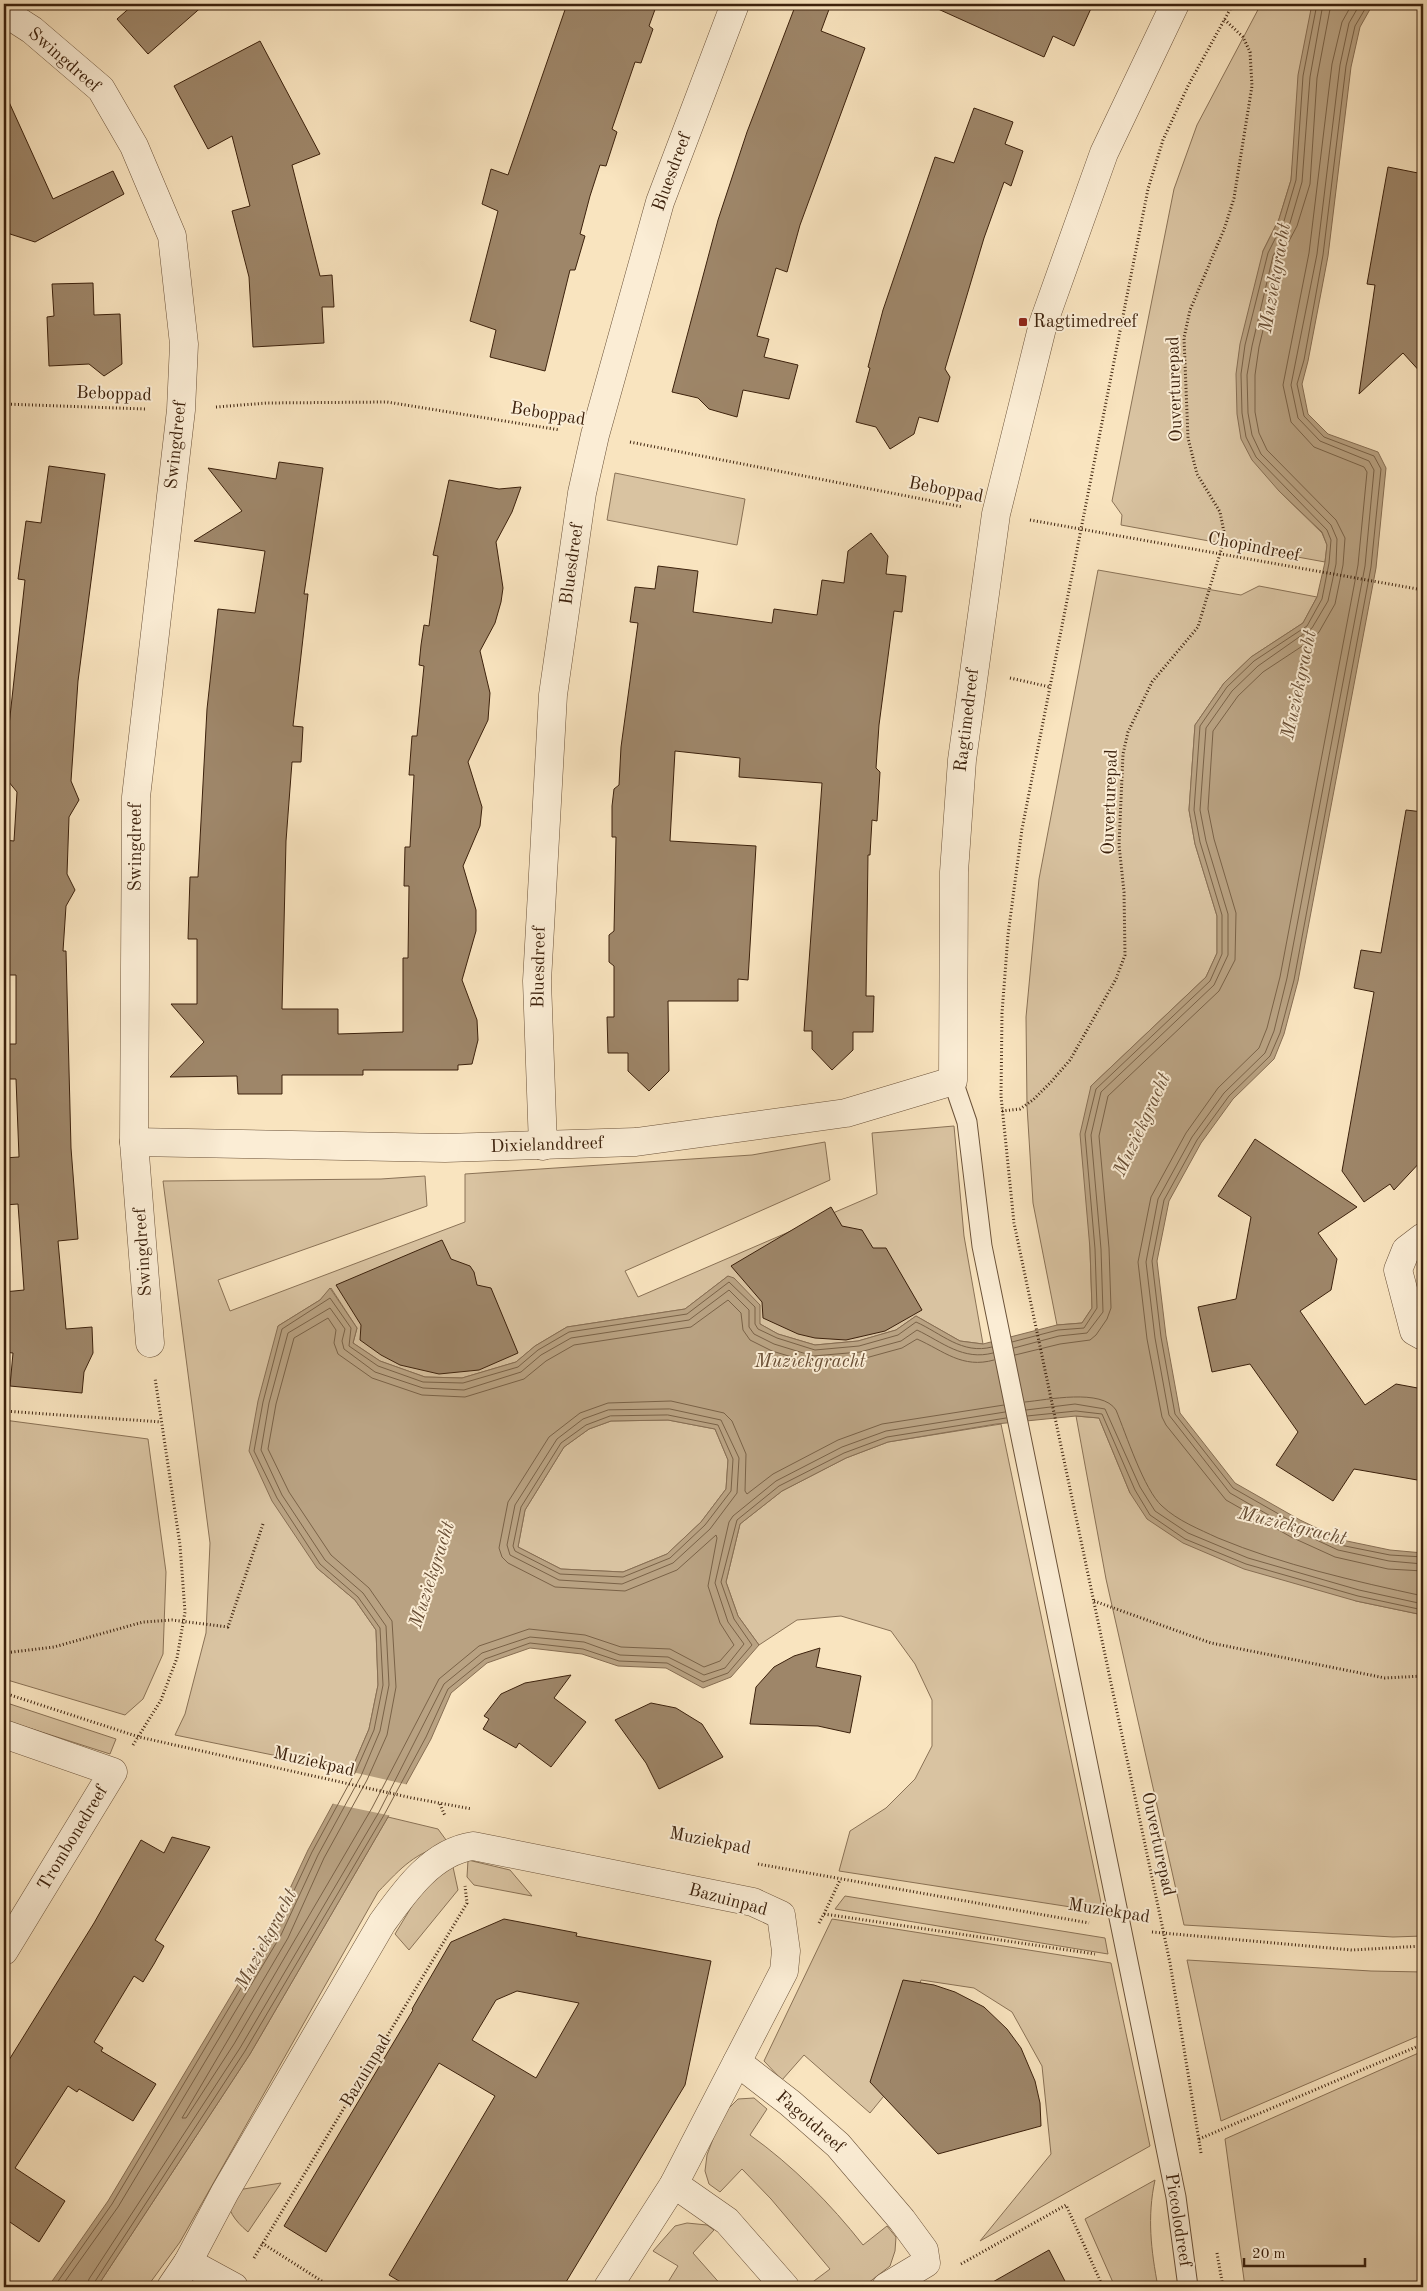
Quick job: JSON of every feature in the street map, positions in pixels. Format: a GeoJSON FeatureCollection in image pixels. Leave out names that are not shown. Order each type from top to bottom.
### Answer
{"type":"FeatureCollection","features":[{"type":"Feature","properties":{"kind":"street","name":"Bluesdreef"},"geometry":{"type":"LineString","coordinates":[[543,1146],[537,981],[553,696],[582,493],[660,202],[735,4]]}},
{"type":"Feature","properties":{"kind":"street","name":"Ragtimedreef"},"geometry":{"type":"LineString","coordinates":[[953,1081],[954,872],[962,760],[996,514],[1043,324],[1104,152],[1175,4]]}},
{"type":"Feature","properties":{"kind":"street","name":"Swingdreef"},"geometry":{"type":"LineString","coordinates":[[4,12],[32,30],[101,89],[134,146],[172,236],[184,344],[181,410],[136,797],[134,1142],[150,1343]]}},
{"type":"Feature","properties":{"kind":"street","name":"Dixielanddreef"},"geometry":{"type":"LineString","coordinates":[[134,1142],[445,1148],[636,1142],[846,1113],[953,1081]]}},
{"type":"Feature","properties":{"kind":"street"},"geometry":{"type":"LineString","coordinates":[[1423,1237],[1406,1250],[1398,1270],[1414,1331],[1423,1336]]}},
{"type":"Feature","properties":{"kind":"street","name":"Trombonedreef"},"geometry":{"type":"LineString","coordinates":[[4,1734],[113,1772],[4,1951]]}},
{"type":"Feature","properties":{"kind":"street","name":"Bazuinpad"},"geometry":{"type":"LineString","coordinates":[[460,1848],[473,1846],[753,1902],[781,1915],[786,1951],[784,1971],[737,2062]]}},
{"type":"Feature","properties":{"kind":"street"},"geometry":{"type":"LineString","coordinates":[[171,2287],[188,2262],[225,2192],[382,1923],[412,1881],[460,1848]]}},
{"type":"Feature","properties":{"kind":"street"},"geometry":{"type":"LineString","coordinates":[[608,2287],[674,2184],[737,2062]]}},
{"type":"Feature","properties":{"kind":"street","name":"Fagotdreef"},"geometry":{"type":"LineString","coordinates":[[737,2062],[790,2102],[838,2145],[902,2220],[924,2250],[926,2264]]}},
{"type":"Feature","properties":{"kind":"street"},"geometry":{"type":"LineString","coordinates":[[674,2184],[727,2221],[785,2287]]}},
{"type":"Feature","properties":{"kind":"street"},"geometry":{"type":"LineString","coordinates":[[188,2262],[242,2276]]}},
{"type":"Feature","properties":{"kind":"street"},"geometry":{"type":"LineString","coordinates":[[886,2287],[926,2264]]}},
{"type":"Feature","properties":{"kind":"lane","name":"Piccolodreef"},"geometry":{"type":"LineString","coordinates":[[953,1081],[968,1122],[982,1246],[1019,1436],[1176,2196],[1188,2287]]}},
{"type":"Feature","properties":{"kind":"path","name":"Ouverturepad"},"geometry":{"type":"LineString","coordinates":[[1202,2158],[1170,1963],[1162,1933],[1014,1223],[1002,1111],[1002,1013],[1008,935],[1022,829],[1148,189],[1163,140],[1188,86],[1233,4]]}},
{"type":"Feature","properties":{"kind":"path","name":"Ouverturepad"},"geometry":{"type":"LineString","coordinates":[[1002,1111],[1020,1109],[1033,1100],[1051,1082],[1070,1060],[1116,980],[1125,955],[1124,892],[1119,845],[1123,754],[1128,732],[1152,682],[1198,627],[1225,537],[1224,523],[1220,512],[1196,474],[1188,438],[1184,338],[1190,310],[1225,227],[1234,198],[1252,86],[1250,52],[1242,37],[1224,19]]}},
{"type":"Feature","properties":{"kind":"path","name":"Beboppad"},"geometry":{"type":"LineString","coordinates":[[4,404],[181,410],[266,403],[388,402],[596,435],[1080,529]]}},
{"type":"Feature","properties":{"kind":"path","name":"Chopindreef"},"geometry":{"type":"LineString","coordinates":[[1080,529],[1423,590]]}},
{"type":"Feature","properties":{"kind":"path"},"geometry":{"type":"LineString","coordinates":[[1007,672],[1010,680],[1050,687]]}},
{"type":"Feature","properties":{"kind":"path"},"geometry":{"type":"LineString","coordinates":[[139,1737],[161,1700],[177,1658],[184,1612],[180,1545],[150,1343]]}},
{"type":"Feature","properties":{"kind":"path"},"geometry":{"type":"LineString","coordinates":[[4,1410],[161,1422]]}},
{"type":"Feature","properties":{"kind":"path"},"geometry":{"type":"LineString","coordinates":[[4,1653],[54,1647],[143,1622],[183,1621],[228,1626],[263,1524]]}},
{"type":"Feature","properties":{"kind":"path"},"geometry":{"type":"LineString","coordinates":[[1093,1601],[1211,1643],[1385,1678],[1423,1676]]}},
{"type":"Feature","properties":{"kind":"path","name":"Muziekpad"},"geometry":{"type":"LineString","coordinates":[[4,1693],[139,1737],[412,1798],[478,1810]]}},
{"type":"Feature","properties":{"kind":"path","name":"Bazuinpad"},"geometry":{"type":"LineString","coordinates":[[242,2276],[468,1903],[460,1848]]}},
{"type":"Feature","properties":{"kind":"path","name":"Muziekpad"},"geometry":{"type":"LineString","coordinates":[[753,1863],[840,1880],[1120,1928],[1352,1950],[1423,1946]]}},
{"type":"Feature","properties":{"kind":"path"},"geometry":{"type":"LineString","coordinates":[[786,1951],[803,1955],[840,1880]]}},
{"type":"Feature","properties":{"kind":"path"},"geometry":{"type":"LineString","coordinates":[[824,1914],[1128,1959],[1170,1963]]}},
{"type":"Feature","properties":{"kind":"path"},"geometry":{"type":"LineString","coordinates":[[1199,2139],[1423,2044]]}},
{"type":"Feature","properties":{"kind":"path"},"geometry":{"type":"LineString","coordinates":[[926,2264],[954,2268],[1066,2205],[1103,2287]]}},
{"type":"Feature","properties":{"kind":"path"},"geometry":{"type":"LineString","coordinates":[[262,2243],[331,2287]]}},
{"type":"Feature","properties":{"kind":"path"},"geometry":{"type":"LineString","coordinates":[[1217,2250],[1223,2287]]}},
{"type":"Feature","properties":{"kind":"shaded area"},"geometry":{"type":"Polygon","coordinates":[[[1261,4],[1312,4],[1291,180],[1279,219],[1263,251],[1279,491],[1322,533],[1327,545],[1325,562],[1121,525],[1122,515],[1112,501],[1174,189],[1197,125],[1261,4]]]}},
{"type":"Feature","properties":{"kind":"shaded area"},"geometry":{"type":"Polygon","coordinates":[[[615,473],[745,499],[737,545],[607,520],[615,473]]]}},
{"type":"Feature","properties":{"kind":"shaded area"},"geometry":{"type":"Polygon","coordinates":[[[1098,570],[1241,595],[1259,586],[1317,597],[1303,623],[1251,657],[1224,683],[1195,725],[1189,810],[1195,844],[1217,916],[1217,953],[1206,977],[1091,1086],[1090,1249],[1092,1308],[1082,1323],[1057,1325],[1033,1203],[1027,1106],[1026,1017],[1039,879],[1098,570]]]}},
{"type":"Feature","properties":{"kind":"shaded area"},"geometry":{"type":"Polygon","coordinates":[[[954,1126],[964,1236],[983,1344],[960,1341],[916,1316],[896,1330],[858,1341],[815,1345],[778,1334],[760,1324],[728,1276],[685,1309],[567,1327],[535,1346],[516,1362],[462,1378],[425,1377],[380,1361],[353,1343],[357,1328],[331,1288],[320,1300],[278,1326],[317,1568],[355,1600],[376,1630],[378,1685],[369,1729],[351,1771],[175,1735],[185,1714],[206,1633],[210,1543],[163,1181],[381,1179],[425,1176],[427,1206],[218,1280],[230,1311],[465,1222],[465,1174],[752,1155],[825,1142],[830,1180],[625,1271],[638,1297],[877,1194],[872,1133],[954,1126]]]}},
{"type":"Feature","properties":{"kind":"shaded area"},"geometry":{"type":"Polygon","coordinates":[[[1076,1416],[1099,1418],[1130,1493],[1356,1601],[1423,1615],[1423,1936],[1393,1937],[1184,1925],[1106,1579],[1076,1416]]]}},
{"type":"Feature","properties":{"kind":"shaded area"},"geometry":{"type":"Polygon","coordinates":[[[4,1420],[148,1439],[166,1572],[163,1654],[143,1699],[125,1715],[4,1679],[4,1420]]]}},
{"type":"Feature","properties":{"kind":"shaded area"},"geometry":{"type":"Polygon","coordinates":[[[668,1420],[715,1429],[728,1460],[726,1489],[701,1522],[667,1554],[623,1572],[561,1569],[518,1547],[525,1510],[564,1447],[589,1429],[611,1421],[668,1420]]]}},
{"type":"Feature","properties":{"kind":"shaded area"},"geometry":{"type":"Polygon","coordinates":[[[1001,1424],[1103,1912],[839,1871],[850,1831],[886,1808],[915,1779],[932,1746],[932,1700],[915,1664],[891,1631],[841,1616],[797,1620],[759,1645],[738,1616],[726,1582],[740,1524],[782,1491],[846,1458],[888,1442],[1001,1424]]]}},
{"type":"Feature","properties":{"kind":"shaded area"},"geometry":{"type":"Polygon","coordinates":[[[4,1702],[116,1739],[110,1754],[4,1720],[4,1702]]]}},
{"type":"Feature","properties":{"kind":"shaded area"},"geometry":{"type":"Polygon","coordinates":[[[388,1817],[438,1829],[449,1844],[437,1847],[418,1856],[394,1875],[378,1892],[180,2242],[147,2287],[97,2287],[250,2054],[388,1817]]]}},
{"type":"Feature","properties":{"kind":"shaded area"},"geometry":{"type":"Polygon","coordinates":[[[468,1860],[510,1870],[532,1896],[474,1885],[467,1877],[468,1860]]]}},
{"type":"Feature","properties":{"kind":"shaded area"},"geometry":{"type":"Polygon","coordinates":[[[453,1867],[458,1890],[409,1950],[395,1934],[426,1883],[453,1867]]]}},
{"type":"Feature","properties":{"kind":"shaded area"},"geometry":{"type":"Polygon","coordinates":[[[845,1896],[1105,1938],[1108,1954],[835,1909],[845,1896]]]}},
{"type":"Feature","properties":{"kind":"shaded area"},"geometry":{"type":"Polygon","coordinates":[[[832,1919],[1111,1963],[1150,2146],[980,2241],[1051,2154],[1042,2066],[1012,2012],[974,1988],[921,1980],[888,2091],[870,2113],[804,2055],[782,2080],[764,2061],[832,1919]]]}},
{"type":"Feature","properties":{"kind":"shaded area"},"geometry":{"type":"Polygon","coordinates":[[[1187,1960],[1371,1971],[1423,1972],[1423,2034],[1221,2121],[1187,1960]]]}},
{"type":"Feature","properties":{"kind":"shaded area"},"geometry":{"type":"Polygon","coordinates":[[[1423,2051],[1423,2287],[1245,2287],[1225,2139],[1423,2051]]]}},
{"type":"Feature","properties":{"kind":"shaded area"},"geometry":{"type":"Polygon","coordinates":[[[754,2098],[767,2109],[750,2135],[781,2159],[810,2186],[863,2245],[887,2226],[896,2237],[895,2251],[890,2266],[863,2287],[806,2287],[830,2269],[771,2199],[742,2169],[720,2192],[709,2184],[705,2171],[707,2155],[722,2115],[738,2099],[754,2098]]]}},
{"type":"Feature","properties":{"kind":"shaded area"},"geometry":{"type":"Polygon","coordinates":[[[1155,2180],[1151,2207],[1151,2234],[1158,2287],[1115,2287],[1085,2219],[1155,2180]]]}},
{"type":"Feature","properties":{"kind":"shaded area"},"geometry":{"type":"Polygon","coordinates":[[[281,2183],[248,2232],[232,2215],[225,2192],[281,2183]]]}},
{"type":"Feature","properties":{"kind":"shaded area"},"geometry":{"type":"Polygon","coordinates":[[[687,2223],[707,2225],[714,2230],[693,2253],[723,2287],[665,2287],[678,2266],[653,2251],[675,2226],[687,2223]]]}},
{"type":"Feature","properties":{"kind":"water","name":"Muziekgracht"},"geometry":{"type":"Polygon","coordinates":[[[1312,4],[1373,4],[1360,27],[1351,67],[1328,256],[1302,384],[1308,414],[1328,434],[1378,452],[1386,468],[1376,568],[1298,981],[1284,1034],[1274,1059],[1233,1099],[1201,1143],[1169,1201],[1157,1261],[1166,1336],[1180,1413],[1235,1483],[1300,1520],[1342,1540],[1390,1550],[1423,1553],[1423,1615],[1356,1601],[1244,1569],[1183,1543],[1147,1519],[1130,1493],[1099,1418],[1076,1416],[996,1424],[888,1442],[846,1458],[782,1491],[740,1524],[726,1582],[738,1616],[759,1645],[731,1677],[703,1688],[666,1668],[618,1666],[582,1654],[530,1648],[487,1663],[451,1693],[431,1739],[388,1817],[250,2054],[97,2287],[48,2287],[108,2201],[271,1929],[308,1850],[351,1771],[369,1729],[378,1685],[376,1630],[355,1600],[317,1568],[272,1501],[249,1451],[258,1401],[278,1326],[320,1300],[330,1288],[357,1328],[353,1343],[380,1361],[425,1377],[462,1378],[516,1362],[535,1346],[567,1327],[685,1309],[728,1276],[734,1278],[760,1305],[760,1324],[778,1334],[815,1345],[858,1341],[896,1330],[916,1316],[960,1341],[983,1344],[1057,1325],[1082,1323],[1092,1308],[1090,1249],[1080,1134],[1091,1086],[1206,977],[1217,953],[1217,916],[1195,844],[1189,810],[1195,725],[1224,683],[1251,657],[1303,623],[1317,597],[1325,562],[1327,545],[1322,532],[1279,491],[1252,460],[1241,439],[1237,414],[1236,374],[1240,344],[1263,251],[1279,219],[1291,180],[1298,75],[1312,4]],[[668,1420],[611,1421],[589,1429],[564,1447],[525,1510],[518,1547],[561,1569],[623,1572],[667,1554],[701,1522],[726,1489],[728,1460],[715,1429],[668,1420]]]}},
{"type":"Feature","properties":{"kind":"pier"},"geometry":{"type":"Polygon","coordinates":[[[348,1771],[409,1785],[392,1816],[330,1803],[348,1771]]]}},
{"type":"Feature","properties":{"kind":"building"},"geometry":{"type":"Polygon","coordinates":[[[134,4],[205,4],[148,54],[117,19],[134,4]]]}},
{"type":"Feature","properties":{"kind":"building"},"geometry":{"type":"Polygon","coordinates":[[[567,4],[657,4],[649,26],[653,29],[641,63],[635,62],[612,129],[617,132],[606,166],[600,165],[590,196],[580,234],[585,236],[575,270],[570,270],[545,371],[490,357],[496,330],[470,321],[498,211],[482,204],[491,169],[508,175],[567,4]]]}},
{"type":"Feature","properties":{"kind":"building"},"geometry":{"type":"Polygon","coordinates":[[[796,4],[831,4],[821,31],[865,48],[800,225],[787,272],[776,268],[757,336],[769,339],[764,357],[798,365],[789,399],[743,390],[737,417],[709,409],[698,398],[672,392],[718,220],[747,132],[796,4]]]}},
{"type":"Feature","properties":{"kind":"building"},"geometry":{"type":"Polygon","coordinates":[[[927,4],[1093,4],[1074,46],[1053,36],[1044,57],[927,4]]]}},
{"type":"Feature","properties":{"kind":"building"},"geometry":{"type":"Polygon","coordinates":[[[260,41],[320,154],[292,165],[320,276],[332,275],[334,307],[322,307],[324,343],[253,347],[249,277],[232,211],[250,206],[232,136],[208,149],[174,86],[260,41]]]}},
{"type":"Feature","properties":{"kind":"building"},"geometry":{"type":"Polygon","coordinates":[[[4,91],[53,199],[113,171],[124,194],[35,242],[10,234],[4,220],[4,91]]]}},
{"type":"Feature","properties":{"kind":"building"},"geometry":{"type":"Polygon","coordinates":[[[974,108],[1013,122],[1005,144],[1023,151],[1011,186],[1004,182],[984,238],[945,369],[950,377],[938,422],[919,417],[914,434],[890,449],[876,427],[856,422],[870,368],[868,367],[883,310],[935,157],[954,163],[974,108]]]}},
{"type":"Feature","properties":{"kind":"building"},"geometry":{"type":"Polygon","coordinates":[[[1388,167],[1423,174],[1423,375],[1403,353],[1359,394],[1375,285],[1367,284],[1388,167]]]}},
{"type":"Feature","properties":{"kind":"building"},"geometry":{"type":"Polygon","coordinates":[[[93,283],[94,315],[120,314],[122,364],[104,376],[89,364],[49,366],[47,317],[54,316],[52,284],[93,283]]]}},
{"type":"Feature","properties":{"kind":"building"},"geometry":{"type":"Polygon","coordinates":[[[279,462],[323,468],[304,594],[308,594],[293,726],[303,727],[301,762],[292,762],[286,841],[282,1009],[338,1009],[338,1034],[403,1032],[403,958],[408,958],[409,886],[404,886],[405,847],[410,847],[414,775],[409,775],[412,736],[417,736],[424,666],[419,665],[421,645],[424,625],[429,626],[438,556],[433,555],[449,480],[499,489],[521,487],[512,512],[496,542],[503,588],[501,602],[495,623],[480,651],[490,693],[488,720],[468,762],[482,807],[480,826],[463,866],[476,910],[476,931],[462,980],[477,1020],[478,1040],[472,1064],[458,1065],[458,1070],[363,1070],[363,1075],[282,1075],[282,1094],[238,1094],[237,1076],[170,1077],[204,1042],[171,1004],[197,1004],[197,939],[188,939],[190,877],[198,877],[207,709],[218,609],[255,613],[265,551],[194,541],[242,511],[208,468],[276,479],[279,462]]]}},
{"type":"Feature","properties":{"kind":"building"},"geometry":{"type":"Polygon","coordinates":[[[49,466],[105,474],[78,681],[71,781],[79,800],[69,817],[67,874],[75,890],[66,906],[63,951],[66,951],[71,1148],[78,1239],[58,1241],[66,1329],[92,1327],[93,1353],[84,1372],[82,1393],[10,1386],[13,1353],[4,1352],[4,1292],[24,1290],[18,1204],[4,1205],[4,1158],[19,1157],[16,1079],[4,1079],[4,1044],[16,1044],[16,975],[4,975],[4,840],[14,841],[17,792],[4,776],[4,771],[25,580],[18,579],[26,521],[41,523],[49,466]]]}},
{"type":"Feature","properties":{"kind":"building"},"geometry":{"type":"Polygon","coordinates":[[[871,533],[888,556],[886,574],[906,576],[902,612],[894,611],[879,725],[876,768],[880,772],[877,821],[872,820],[870,855],[868,855],[866,996],[874,996],[873,1032],[853,1032],[853,1050],[832,1070],[812,1049],[812,1031],[804,1031],[822,783],[739,777],[740,758],[675,751],[670,841],[756,846],[748,980],[738,979],[738,1001],[668,1001],[669,1071],[649,1091],[628,1071],[628,1053],[608,1053],[607,1017],[614,1017],[614,966],[609,962],[609,935],[614,931],[616,837],[612,837],[612,806],[614,789],[619,785],[621,747],[638,623],[630,622],[635,587],[655,589],[658,566],[698,571],[693,612],[772,623],[774,609],[817,615],[822,580],[844,583],[848,551],[871,533]]]}},
{"type":"Feature","properties":{"kind":"building"},"geometry":{"type":"Polygon","coordinates":[[[1406,810],[1423,812],[1423,1159],[1394,1190],[1390,1184],[1364,1202],[1342,1171],[1374,992],[1354,988],[1361,950],[1381,953],[1406,810]]]}},
{"type":"Feature","properties":{"kind":"building"},"geometry":{"type":"Polygon","coordinates":[[[1255,1139],[1357,1207],[1318,1233],[1337,1259],[1331,1290],[1300,1311],[1365,1405],[1396,1384],[1423,1389],[1423,1481],[1354,1469],[1333,1501],[1276,1465],[1298,1432],[1250,1364],[1212,1372],[1198,1307],[1236,1299],[1251,1217],[1218,1196],[1255,1139]]]}},
{"type":"Feature","properties":{"kind":"building"},"geometry":{"type":"Polygon","coordinates":[[[831,1207],[842,1226],[862,1230],[873,1248],[886,1248],[922,1310],[885,1331],[846,1340],[815,1338],[798,1334],[763,1318],[762,1302],[731,1266],[831,1207]]]}},
{"type":"Feature","properties":{"kind":"building"},"geometry":{"type":"Polygon","coordinates":[[[442,1240],[451,1259],[470,1266],[474,1272],[477,1285],[491,1288],[518,1353],[479,1370],[439,1374],[400,1365],[381,1355],[360,1340],[361,1325],[336,1285],[442,1240]]]}},
{"type":"Feature","properties":{"kind":"building"},"geometry":{"type":"Polygon","coordinates":[[[820,1648],[816,1667],[861,1676],[850,1733],[818,1726],[750,1724],[756,1687],[774,1667],[794,1656],[820,1648]]]}},
{"type":"Feature","properties":{"kind":"building"},"geometry":{"type":"Polygon","coordinates":[[[571,1675],[554,1698],[586,1722],[551,1767],[519,1743],[516,1748],[483,1729],[489,1719],[484,1716],[501,1694],[525,1683],[571,1675]]]}},
{"type":"Feature","properties":{"kind":"building"},"geometry":{"type":"Polygon","coordinates":[[[651,1703],[676,1708],[702,1724],[723,1757],[659,1789],[646,1763],[615,1720],[651,1703]]]}},
{"type":"Feature","properties":{"kind":"building"},"geometry":{"type":"Polygon","coordinates":[[[172,1837],[210,1847],[155,1940],[164,1946],[154,1964],[143,1982],[134,1976],[94,2042],[103,2048],[101,2051],[156,2084],[133,2121],[79,2089],[77,2092],[68,2086],[15,2168],[65,2201],[39,2242],[4,2218],[4,2068],[94,1923],[141,1840],[164,1853],[172,1837]]]}},
{"type":"Feature","properties":{"kind":"building"},"geometry":{"type":"Polygon","coordinates":[[[504,1919],[577,1933],[576,1936],[711,1961],[685,2085],[563,2287],[409,2287],[389,2275],[495,2096],[439,2063],[326,2252],[284,2226],[413,2010],[451,1942],[504,1919]],[[517,1991],[496,2000],[472,2040],[536,2078],[579,2003],[517,1991]]]}},
{"type":"Feature","properties":{"kind":"building"},"geometry":{"type":"Polygon","coordinates":[[[903,1980],[934,1985],[955,1992],[984,2007],[1007,2029],[1021,2048],[1035,2081],[1040,2103],[1041,2126],[938,2154],[870,2082],[903,1980]]]}},
{"type":"Feature","properties":{"kind":"building"},"geometry":{"type":"Polygon","coordinates":[[[1049,2250],[1068,2287],[984,2287],[1049,2250]]]}},
{"type":"Feature","properties":{"kind":"place","name":"Ragtimedreef"},"geometry":{"type":"Point","coordinates":[1023,322]}}]}
